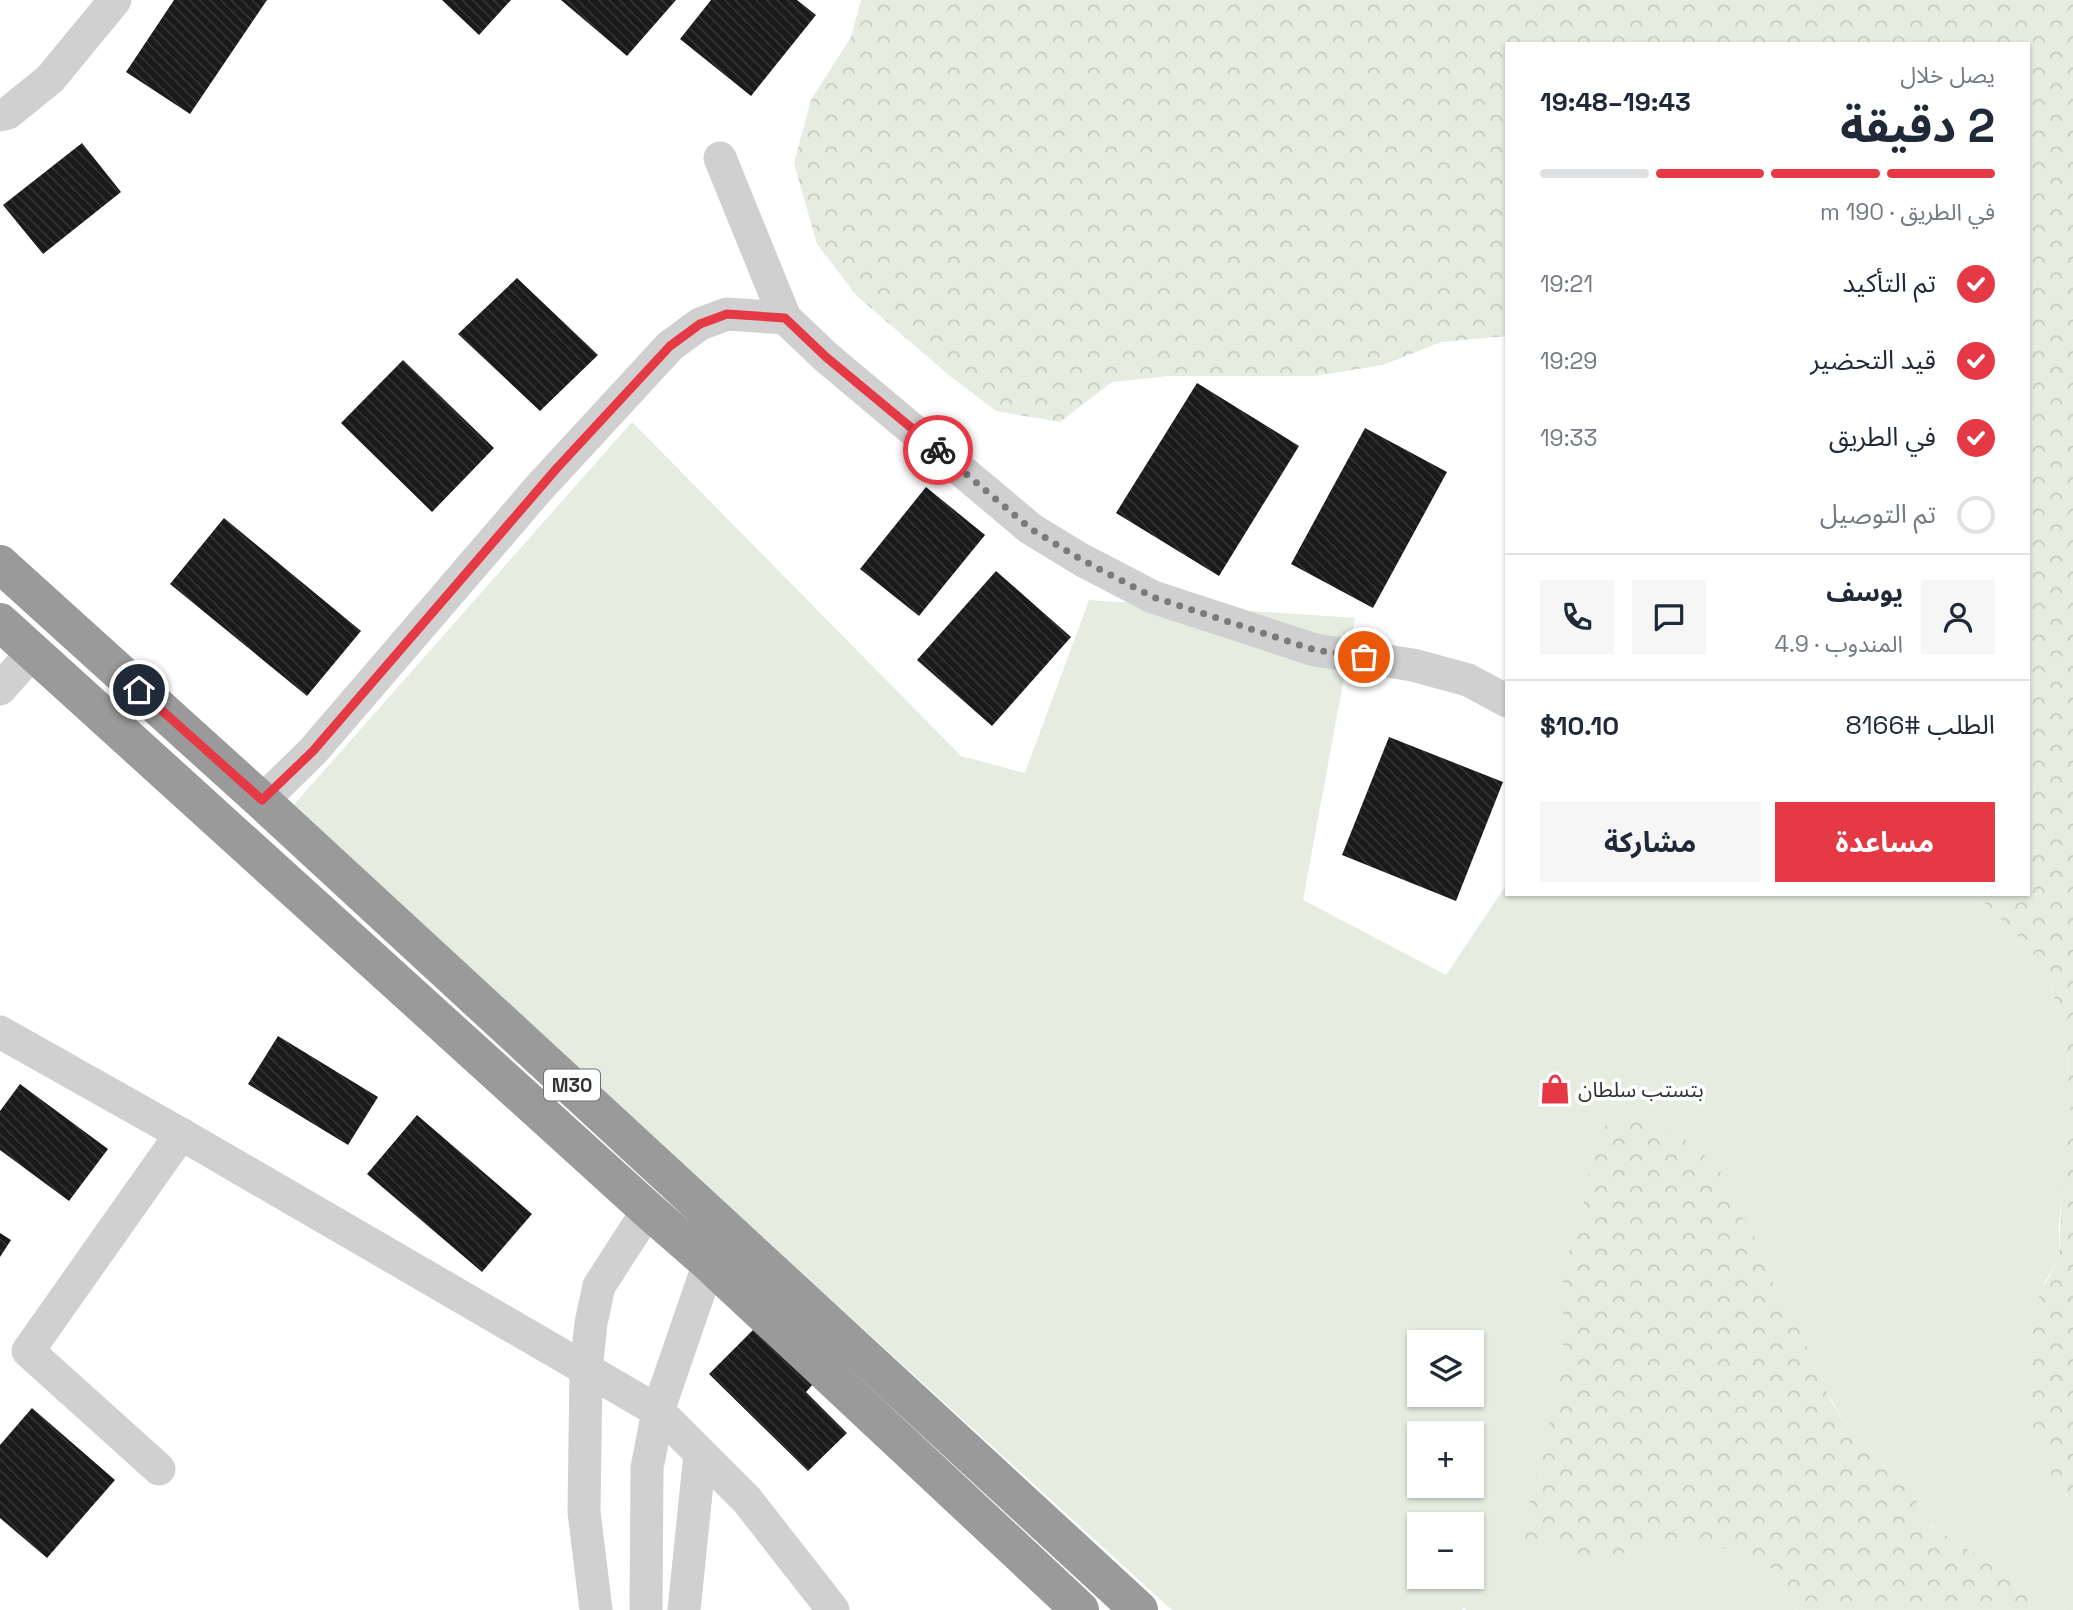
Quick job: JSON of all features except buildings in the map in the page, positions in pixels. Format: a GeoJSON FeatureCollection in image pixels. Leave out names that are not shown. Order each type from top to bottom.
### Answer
{"type":"FeatureCollection","features":[{"type":"Feature","properties":{"kind":"highway","name":"M30"},"geometry":{"type":"LineString","coordinates":[[0,564],[262,800],[1139,1610]]}},
{"type":"Feature","properties":{"kind":"highway","name":"M30"},"geometry":{"type":"LineString","coordinates":[[0,622],[709,1263],[1080,1610]]}},
{"type":"Feature","properties":{"kind":"street"},"geometry":{"type":"LineString","coordinates":[[0,115],[8,113],[50,79],[116,0]]}},
{"type":"Feature","properties":{"kind":"street"},"geometry":{"type":"LineString","coordinates":[[720,158],[785,318],[826,357],[1031,529],[1082,560],[1153,597],[1315,650],[1424,668],[1468,680],[1505,700]]}},
{"type":"Feature","properties":{"kind":"street"},"geometry":{"type":"LineString","coordinates":[[262,800],[313,751],[539,488],[670,346],[700,324],[727,314],[785,318]]}},
{"type":"Feature","properties":{"kind":"street"},"geometry":{"type":"LineString","coordinates":[[0,690],[32,653]]}},
{"type":"Feature","properties":{"kind":"street"},"geometry":{"type":"LineString","coordinates":[[0,1032],[657,1410],[747,1500],[833,1610]]}},
{"type":"Feature","properties":{"kind":"street"},"geometry":{"type":"LineString","coordinates":[[159,1469],[28,1350],[181,1134]]}},
{"type":"Feature","properties":{"kind":"street"},"geometry":{"type":"LineString","coordinates":[[596,1610],[584,1512],[586,1370],[591,1323],[599,1286],[648,1210]]}},
{"type":"Feature","properties":{"kind":"street"},"geometry":{"type":"LineString","coordinates":[[646,1610],[647,1468],[657,1410],[709,1263]]}},
{"type":"Feature","properties":{"kind":"street"},"geometry":{"type":"LineString","coordinates":[[684,1610],[700,1454]]}},
{"type":"Feature","properties":{"kind":"green space"},"geometry":{"type":"Polygon","coordinates":[[[861,0],[2073,0],[2073,1502],[2050,1473],[2028,1412],[2031,1312],[2059,1257],[2062,1188],[2070,1118],[2067,1052],[2050,980],[2031,950],[1978,896],[2030,896],[2030,42],[1505,42],[1505,336],[1441,342],[1383,365],[1314,376],[1169,376],[1112,382],[1060,422],[996,411],[950,376],[857,296],[817,244],[794,163],[811,100],[851,37],[861,0]]]}},
{"type":"Feature","properties":{"kind":"green space"},"geometry":{"type":"Polygon","coordinates":[[[632,422],[961,756],[1025,773],[1089,600],[1355,618],[1303,900],[1446,975],[1505,887],[1505,896],[1978,896],[2031,950],[2050,980],[2067,1052],[2070,1118],[2059,1224],[2059,1257],[2045,1282],[2028,1346],[2028,1412],[2050,1473],[2073,1502],[2073,1610],[2065,1610],[1931,1526],[1917,1501],[1847,1426],[1816,1374],[1792,1315],[1774,1287],[1766,1260],[1736,1207],[1722,1174],[1597,1130],[1583,1205],[1563,1271],[1563,1368],[1541,1460],[1611,1556],[1677,1543],[1744,1551],[1774,1570],[1797,1610],[1172,1610],[291,808],[632,422]]]}},
{"type":"Feature","properties":{"kind":"green space"},"geometry":{"type":"Polygon","coordinates":[[[1624,1118],[1655,1124],[1680,1135],[1702,1152],[1722,1174],[1736,1207],[1766,1260],[1774,1287],[1792,1315],[1831,1401],[1847,1426],[1917,1501],[1931,1526],[2065,1610],[1797,1610],[1774,1570],[1744,1551],[1677,1543],[1611,1556],[1580,1556],[1521,1537],[1563,1368],[1563,1271],[1583,1205],[1597,1130],[1624,1118]]]}},
{"type":"Feature","properties":{"kind":"way so far"},"geometry":{"type":"LineString","coordinates":[[938,450],[1031,529],[1082,560],[1153,597],[1315,650],[1364,657]]}},
{"type":"Feature","properties":{"kind":"place","name":"بتستب سلطان"},"geometry":{"type":"Point","coordinates":[1555,1089]}},
{"type":"Feature","properties":{"kind":"route"},"geometry":{"type":"LineString","coordinates":[[139,690],[262,800],[313,751],[539,488],[670,346],[700,324],[727,314],[785,318],[806,340],[938,450]]}}]}
